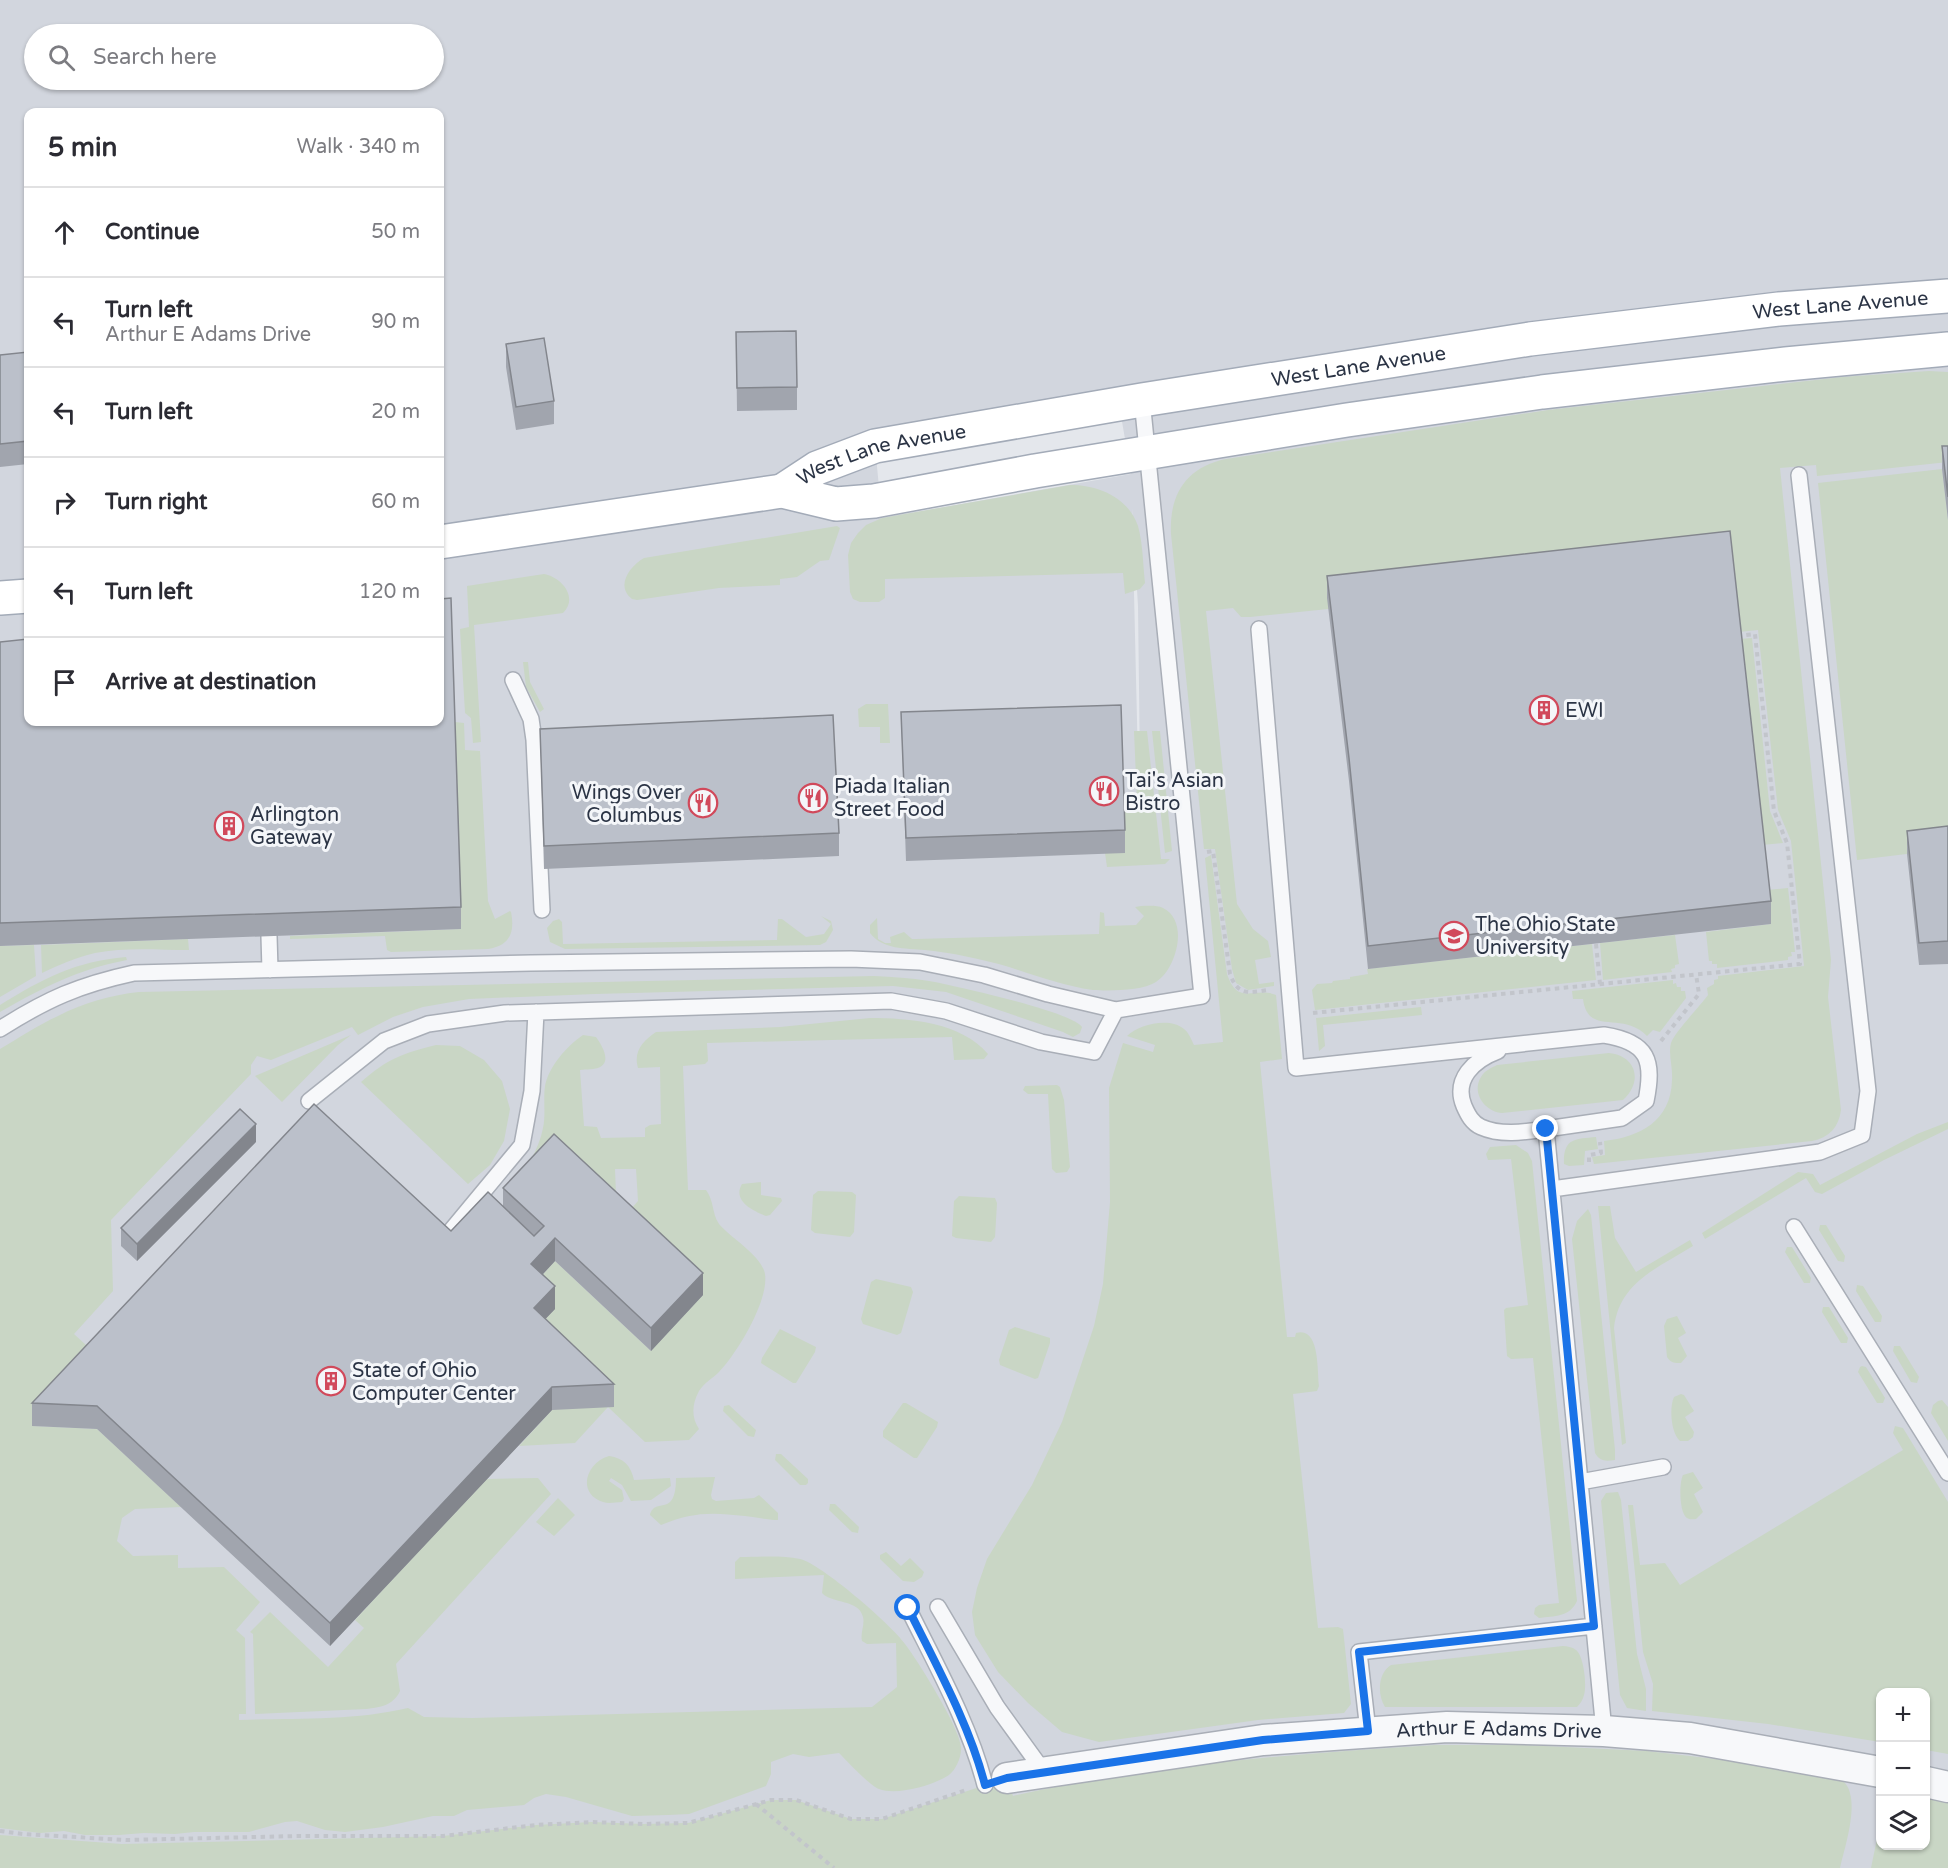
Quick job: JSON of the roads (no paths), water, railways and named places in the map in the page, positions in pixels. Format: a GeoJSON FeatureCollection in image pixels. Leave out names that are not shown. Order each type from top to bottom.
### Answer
{"type":"FeatureCollection","features":[{"type":"Feature","properties":{"kind":"main road","name":"West Lane Avenue"},"geometry":{"type":"LineString","coordinates":[[782,491],[817,468],[875,446],[1142,400],[1530,339],[1779,309],[1948,296]]}},
{"type":"Feature","properties":{"kind":"main road","name":"West Lane Avenue"},"geometry":{"type":"LineString","coordinates":[[444,541],[782,491],[836,504],[874,501],[1035,471],[1347,420],[1542,392],[1786,364],[1948,349]]}},
{"type":"Feature","properties":{"kind":"main road"},"geometry":{"type":"LineString","coordinates":[[0,598],[24,596]]}},
{"type":"Feature","properties":{"kind":"street","name":"Arthur E Adams Drive"},"geometry":{"type":"LineString","coordinates":[[996,1781],[1263,1740],[1368,1731],[1457,1727],[1604,1731],[1690,1738],[1876,1771]]}},
{"type":"Feature","properties":{"kind":"street"},"geometry":{"type":"LineString","coordinates":[[1930,1783],[1948,1787]]}},
{"type":"Feature","properties":{"kind":"lane"},"geometry":{"type":"LineString","coordinates":[[0,1029],[35,1007],[68,991],[134,973],[803,959],[909,961],[984,975],[1048,994],[1116,1010],[1202,996],[1142,400]]}},
{"type":"Feature","properties":{"kind":"lane"},"geometry":{"type":"LineString","coordinates":[[1552,1189],[1820,1152],[1862,1135],[1868,1091],[1798,475]]}},
{"type":"Feature","properties":{"kind":"lane"},"geometry":{"type":"LineString","coordinates":[[1259,629],[1296,1068],[1604,1035],[1622,1038],[1635,1045],[1648,1060],[1651,1076],[1646,1101],[1622,1118],[1523,1132],[1497,1132],[1480,1127],[1469,1118],[1463,1104],[1460,1092],[1463,1078],[1474,1064],[1490,1054],[1514,1045]]}},
{"type":"Feature","properties":{"kind":"lane"},"geometry":{"type":"LineString","coordinates":[[513,680],[531,719],[534,740],[542,910]]}},
{"type":"Feature","properties":{"kind":"lane"},"geometry":{"type":"LineString","coordinates":[[269,936],[270,970]]}},
{"type":"Feature","properties":{"kind":"lane"},"geometry":{"type":"LineString","coordinates":[[309,1101],[384,1041],[428,1024],[505,1013],[891,1001],[946,1011],[1041,1042],[1094,1052],[1116,1010]]}},
{"type":"Feature","properties":{"kind":"lane"},"geometry":{"type":"LineString","coordinates":[[444,1239],[522,1145],[532,1091],[536,1012]]}},
{"type":"Feature","properties":{"kind":"lane"},"geometry":{"type":"LineString","coordinates":[[1546,1129],[1604,1731]]}},
{"type":"Feature","properties":{"kind":"lane"},"geometry":{"type":"LineString","coordinates":[[1794,1227],[1948,1473]]}},
{"type":"Feature","properties":{"kind":"lane"},"geometry":{"type":"LineString","coordinates":[[1580,1482],[1663,1467]]}},
{"type":"Feature","properties":{"kind":"lane"},"geometry":{"type":"LineString","coordinates":[[938,1607],[997,1707],[1044,1772]]}},
{"type":"Feature","properties":{"kind":"lane"},"geometry":{"type":"LineString","coordinates":[[908,1608],[979,1759],[996,1781]]}},
{"type":"Feature","properties":{"kind":"lane"},"geometry":{"type":"LineString","coordinates":[[1368,1731],[1359,1652],[1594,1626]]}},
{"type":"Feature","properties":{"kind":"place","name":"EWI"},"geometry":{"type":"Point","coordinates":[1544,710]}},
{"type":"Feature","properties":{"kind":"place","name":"Tai's Asian Bistro"},"geometry":{"type":"Point","coordinates":[1104,791]}},
{"type":"Feature","properties":{"kind":"place","name":"Piada Italian Street Food"},"geometry":{"type":"Point","coordinates":[813,798]}},
{"type":"Feature","properties":{"kind":"place","name":"Wings Over Columbus"},"geometry":{"type":"Point","coordinates":[703,803]}},
{"type":"Feature","properties":{"kind":"place","name":"Arlington Gateway"},"geometry":{"type":"Point","coordinates":[229,826]}},
{"type":"Feature","properties":{"kind":"place","name":"The Ohio State University"},"geometry":{"type":"Point","coordinates":[1454,936]}},
{"type":"Feature","properties":{"kind":"place","name":"State of Ohio Computer Center"},"geometry":{"type":"Point","coordinates":[331,1381]}}]}
